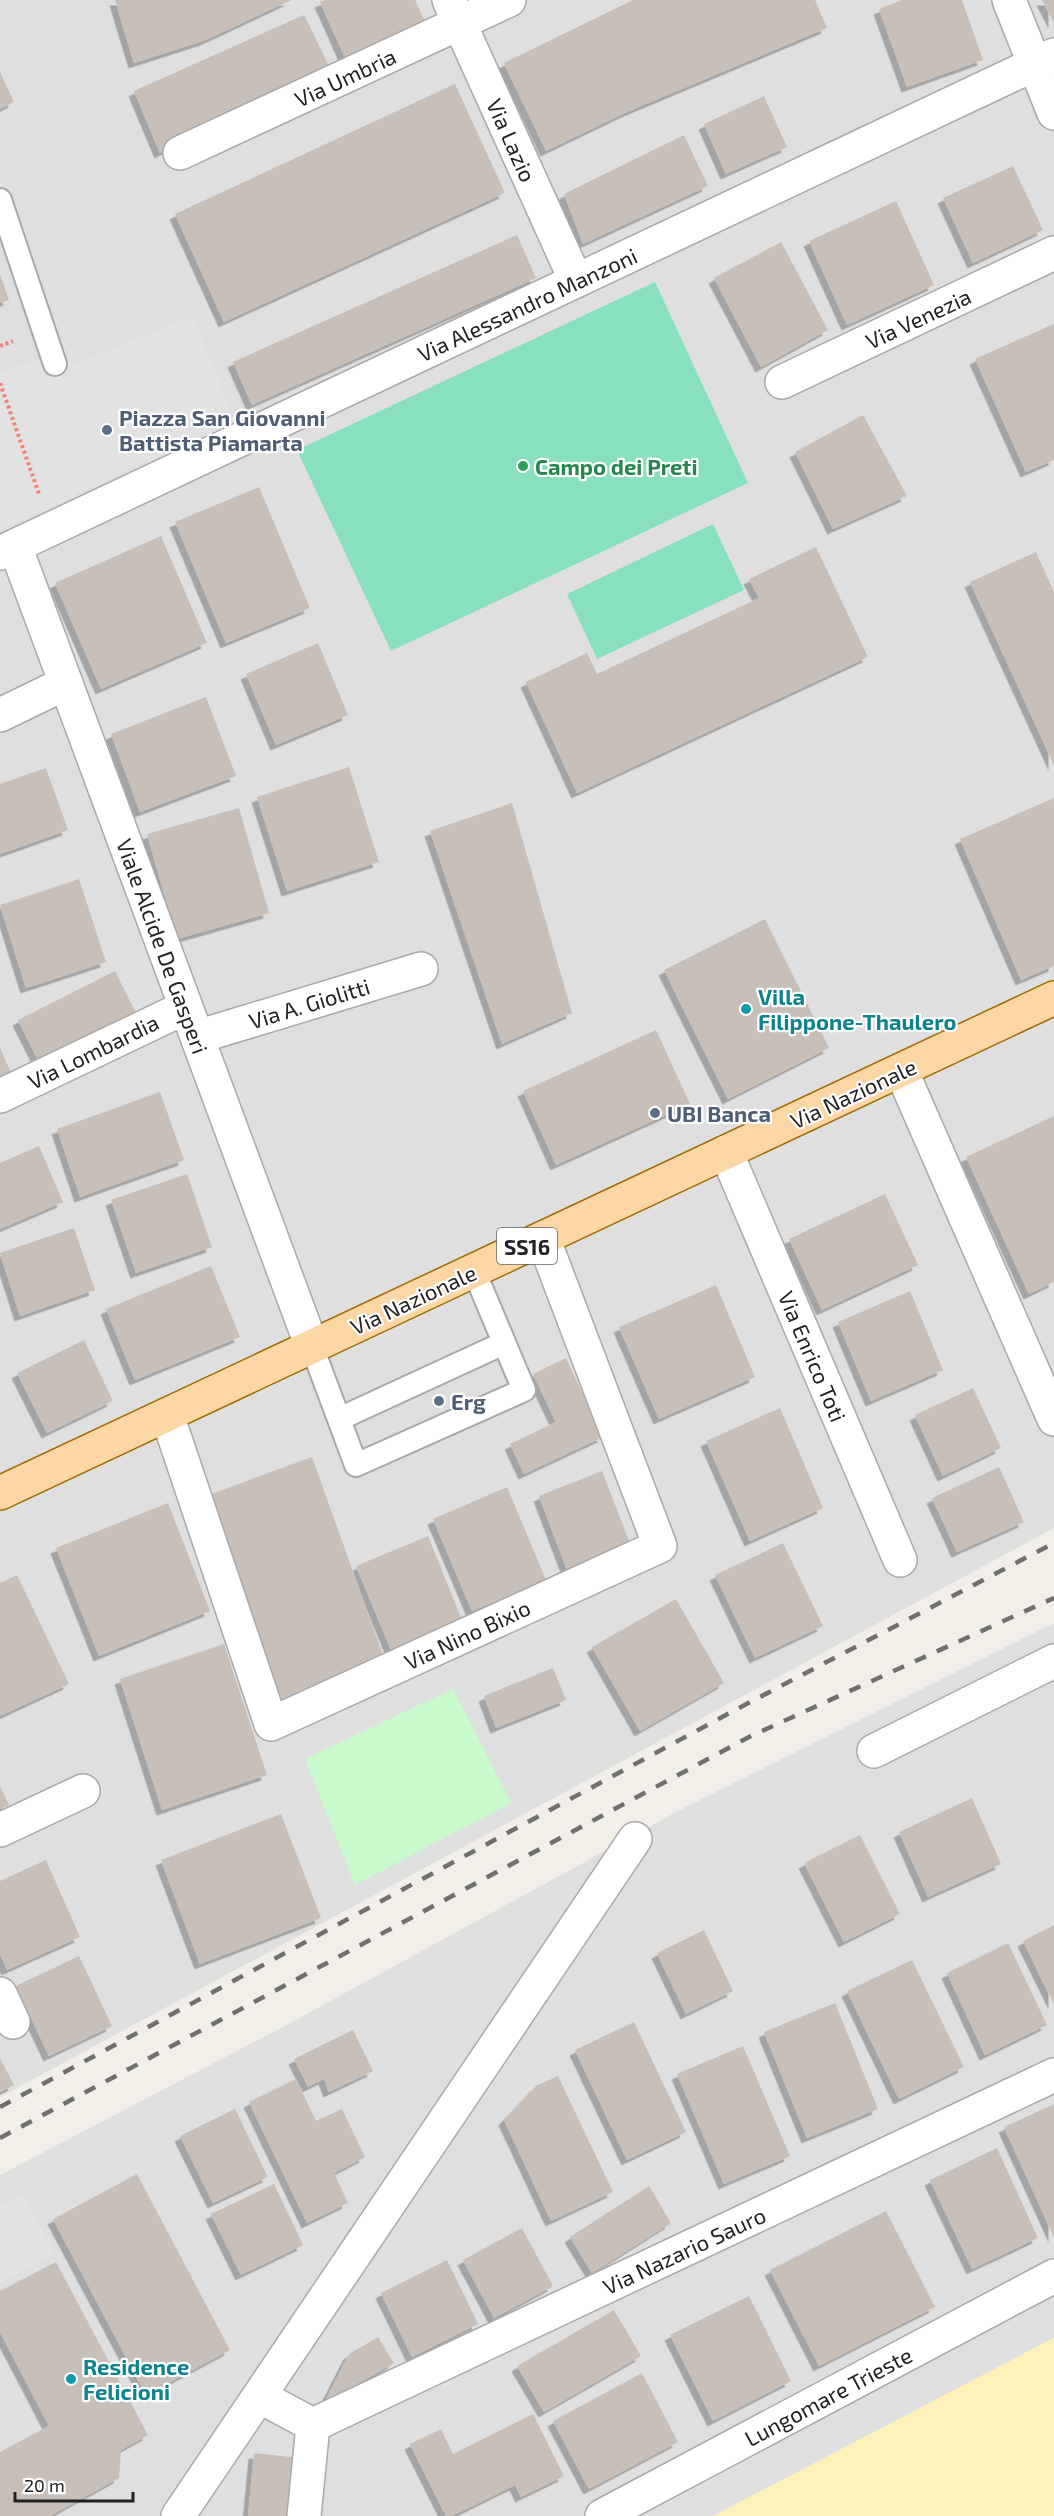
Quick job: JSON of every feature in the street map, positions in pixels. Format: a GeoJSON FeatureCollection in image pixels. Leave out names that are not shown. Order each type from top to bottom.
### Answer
{"type":"FeatureCollection","features":[{"type":"Feature","properties":{"kind":"main road","name":"Via Nazionale"},"geometry":{"type":"LineString","coordinates":[[0,1493],[1054,998]]}},
{"type":"Feature","properties":{"kind":"street","name":"Via Umbria"},"geometry":{"type":"LineString","coordinates":[[180,153],[454,12],[509,0]]}},
{"type":"Feature","properties":{"kind":"street"},"geometry":{"type":"LineString","coordinates":[[1009,0],[1044,59],[1054,113]]}},
{"type":"Feature","properties":{"kind":"street","name":"Via Lazio"},"geometry":{"type":"LineString","coordinates":[[454,12],[576,281]]}},
{"type":"Feature","properties":{"kind":"street","name":"Via Alessandro Manzoni"},"geometry":{"type":"LineString","coordinates":[[8,550],[1044,59]]}},
{"type":"Feature","properties":{"kind":"street","name":"Via Venezia"},"geometry":{"type":"LineString","coordinates":[[782,382],[1054,253]]}},
{"type":"Feature","properties":{"kind":"street","name":"Viale Alcide De Gasperi"},"geometry":{"type":"LineString","coordinates":[[8,550],[66,683],[312,1347]]}},
{"type":"Feature","properties":{"kind":"street"},"geometry":{"type":"LineString","coordinates":[[0,715],[66,683]]}},
{"type":"Feature","properties":{"kind":"street","name":"Via A. Giolitti"},"geometry":{"type":"LineString","coordinates":[[197,1037],[421,969]]}},
{"type":"Feature","properties":{"kind":"street","name":"Via Lombardia"},"geometry":{"type":"LineString","coordinates":[[0,1095],[186,1007]]}},
{"type":"Feature","properties":{"kind":"street"},"geometry":{"type":"LineString","coordinates":[[901,1070],[1054,1419]]}},
{"type":"Feature","properties":{"kind":"street","name":"Via Enrico Toti"},"geometry":{"type":"LineString","coordinates":[[726,1152],[900,1560]]}},
{"type":"Feature","properties":{"kind":"street","name":"Via Nino Bixio"},"geometry":{"type":"LineString","coordinates":[[167,1415],[271,1724],[660,1546],[543,1238]]}},
{"type":"Feature","properties":{"kind":"street"},"geometry":{"type":"LineString","coordinates":[[874,1751],[1054,1661]]}},
{"type":"Feature","properties":{"kind":"street"},"geometry":{"type":"LineString","coordinates":[[0,1830],[82,1791]]}},
{"type":"Feature","properties":{"kind":"street"},"geometry":{"type":"LineString","coordinates":[[178,2516],[635,1839]]}},
{"type":"Feature","properties":{"kind":"street","name":"Via Nazario Sauro"},"geometry":{"type":"LineString","coordinates":[[313,2425],[1054,2075]]}},
{"type":"Feature","properties":{"kind":"street","name":"Lungomare Trieste"},"geometry":{"type":"LineString","coordinates":[[602,2516],[1054,2276]]}},
{"type":"Feature","properties":{"kind":"street"},"geometry":{"type":"LineString","coordinates":[[259,2396],[313,2425],[304,2516]]}},
{"type":"Feature","properties":{"kind":"lane"},"geometry":{"type":"LineString","coordinates":[[0,200],[55,364]]}},
{"type":"Feature","properties":{"kind":"lane"},"geometry":{"type":"LineString","coordinates":[[312,1347],[356,1465],[524,1390],[474,1271]]}},
{"type":"Feature","properties":{"kind":"lane"},"geometry":{"type":"LineString","coordinates":[[339,1419],[504,1343]]}},
{"type":"Feature","properties":{"kind":"path"},"geometry":{"type":"LineString","coordinates":[[0,383],[51,529]]}},
{"type":"Feature","properties":{"kind":"shaded area"},"geometry":{"type":"Polygon","coordinates":[[[0,0],[1054,0],[1054,1528],[0,2097],[0,0]]]}},
{"type":"Feature","properties":{"kind":"shaded area","name":"Piazza San Giovanni Battista Piamarta"},"geometry":{"type":"Polygon","coordinates":[[[193,316],[235,420],[0,530],[0,373],[65,349],[71,366],[193,316]]]}},
{"type":"Feature","properties":{"kind":"shaded area"},"geometry":{"type":"Polygon","coordinates":[[[1054,1623],[1054,2338],[713,2516],[0,2516],[0,2175],[283,2027],[676,1812],[1054,1623]]]}},
{"type":"Feature","properties":{"kind":"shaded area"},"geometry":{"type":"Polygon","coordinates":[[[23,2194],[54,2253],[0,2283],[0,2206],[23,2194]]]}},
{"type":"Feature","properties":{"kind":"sand"},"geometry":{"type":"Polygon","coordinates":[[[1054,2338],[1054,2516],[713,2516],[1054,2338]]]}},
{"type":"Feature","properties":{"kind":"green space","name":"Campo dei Preti"},"geometry":{"type":"Polygon","coordinates":[[[655,282],[748,483],[391,651],[297,450],[655,282]]]}},
{"type":"Feature","properties":{"kind":"green space"},"geometry":{"type":"Polygon","coordinates":[[[713,524],[744,590],[597,659],[567,594],[713,524]]]}},
{"type":"Feature","properties":{"kind":"green space"},"geometry":{"type":"Polygon","coordinates":[[[453,1689],[511,1803],[355,1885],[305,1759],[453,1689]]]}},
{"type":"Feature","properties":{"kind":"building"},"geometry":{"type":"Polygon","coordinates":[[[115,0],[291,0],[206,40],[134,63],[115,0]]]}},
{"type":"Feature","properties":{"kind":"building"},"geometry":{"type":"Polygon","coordinates":[[[325,0],[415,0],[426,24],[346,60],[320,2],[325,0]]]}},
{"type":"Feature","properties":{"kind":"building"},"geometry":{"type":"Polygon","coordinates":[[[633,0],[815,0],[827,28],[627,112],[546,151],[504,63],[633,0]]]}},
{"type":"Feature","properties":{"kind":"building"},"geometry":{"type":"Polygon","coordinates":[[[902,0],[962,0],[983,60],[907,87],[879,9],[902,0]]]}},
{"type":"Feature","properties":{"kind":"building"},"geometry":{"type":"Polygon","coordinates":[[[1042,0],[1054,0],[1054,23],[1042,0]]]}},
{"type":"Feature","properties":{"kind":"building"},"geometry":{"type":"Polygon","coordinates":[[[304,15],[329,66],[160,153],[134,91],[304,15]]]}},
{"type":"Feature","properties":{"kind":"building"},"geometry":{"type":"Polygon","coordinates":[[[0,72],[14,102],[0,109],[0,72]]]}},
{"type":"Feature","properties":{"kind":"building"},"geometry":{"type":"Polygon","coordinates":[[[455,84],[505,193],[224,322],[175,214],[455,84]]]}},
{"type":"Feature","properties":{"kind":"building"},"geometry":{"type":"Polygon","coordinates":[[[764,96],[787,147],[726,174],[704,124],[764,96]]]}},
{"type":"Feature","properties":{"kind":"building"},"geometry":{"type":"Polygon","coordinates":[[[684,135],[708,186],[583,244],[564,194],[684,135]]]}},
{"type":"Feature","properties":{"kind":"building"},"geometry":{"type":"Polygon","coordinates":[[[1013,166],[1043,230],[973,263],[943,198],[1013,166]]]}},
{"type":"Feature","properties":{"kind":"building"},"geometry":{"type":"Polygon","coordinates":[[[896,201],[934,285],[847,325],[809,241],[896,201]]]}},
{"type":"Feature","properties":{"kind":"building"},"geometry":{"type":"Polygon","coordinates":[[[517,235],[536,278],[252,405],[233,362],[517,235]]]}},
{"type":"Feature","properties":{"kind":"building"},"geometry":{"type":"Polygon","coordinates":[[[781,242],[828,330],[761,367],[714,278],[781,242]]]}},
{"type":"Feature","properties":{"kind":"building"},"geometry":{"type":"Polygon","coordinates":[[[0,274],[9,300],[0,303],[0,274]]]}},
{"type":"Feature","properties":{"kind":"building"},"geometry":{"type":"Polygon","coordinates":[[[1054,324],[1054,460],[1026,472],[975,359],[1054,324]]]}},
{"type":"Feature","properties":{"kind":"building"},"geometry":{"type":"Polygon","coordinates":[[[863,415],[907,496],[833,529],[795,452],[863,415]]]}},
{"type":"Feature","properties":{"kind":"building"},"geometry":{"type":"Polygon","coordinates":[[[259,487],[310,608],[226,643],[175,522],[259,487]]]}},
{"type":"Feature","properties":{"kind":"building"},"geometry":{"type":"Polygon","coordinates":[[[161,536],[207,643],[101,689],[55,583],[161,536]]]}},
{"type":"Feature","properties":{"kind":"building"},"geometry":{"type":"Polygon","coordinates":[[[816,547],[868,657],[577,793],[526,682],[587,653],[597,674],[759,598],[749,579],[816,547]]]}},
{"type":"Feature","properties":{"kind":"building"},"geometry":{"type":"Polygon","coordinates":[[[1036,552],[1054,592],[1054,765],[970,582],[1036,552]]]}},
{"type":"Feature","properties":{"kind":"building"},"geometry":{"type":"Polygon","coordinates":[[[318,643],[348,715],[276,745],[246,674],[318,643]]]}},
{"type":"Feature","properties":{"kind":"building"},"geometry":{"type":"Polygon","coordinates":[[[206,697],[236,776],[140,812],[111,734],[206,697]]]}},
{"type":"Feature","properties":{"kind":"building"},"geometry":{"type":"Polygon","coordinates":[[[349,767],[379,862],[287,891],[257,797],[349,767]]]}},
{"type":"Feature","properties":{"kind":"building"},"geometry":{"type":"Polygon","coordinates":[[[46,768],[68,830],[0,854],[0,784],[46,768]]]}},
{"type":"Feature","properties":{"kind":"building"},"geometry":{"type":"Polygon","coordinates":[[[1054,798],[1054,966],[1021,980],[960,839],[1054,798]]]}},
{"type":"Feature","properties":{"kind":"building"},"geometry":{"type":"Polygon","coordinates":[[[512,803],[572,1013],[502,1044],[430,831],[512,803]]]}},
{"type":"Feature","properties":{"kind":"building"},"geometry":{"type":"Polygon","coordinates":[[[239,808],[269,913],[177,939],[147,834],[239,808]]]}},
{"type":"Feature","properties":{"kind":"building"},"geometry":{"type":"Polygon","coordinates":[[[79,879],[106,962],[26,988],[0,905],[79,879]]]}},
{"type":"Feature","properties":{"kind":"building","name":"Villa Filippone-Thaulero"},"geometry":{"type":"Polygon","coordinates":[[[765,919],[829,1048],[728,1099],[664,970],[765,919]]]}},
{"type":"Feature","properties":{"kind":"building"},"geometry":{"type":"Polygon","coordinates":[[[115,971],[137,1015],[40,1064],[18,1020],[115,971]]]}},
{"type":"Feature","properties":{"kind":"building"},"geometry":{"type":"Polygon","coordinates":[[[656,1030],[690,1104],[556,1165],[523,1091],[656,1030]]]}},
{"type":"Feature","properties":{"kind":"building"},"geometry":{"type":"Polygon","coordinates":[[[0,1048],[13,1077],[0,1084],[0,1048]]]}},
{"type":"Feature","properties":{"kind":"building"},"geometry":{"type":"Polygon","coordinates":[[[160,1092],[184,1160],[80,1197],[57,1129],[160,1092]]]}},
{"type":"Feature","properties":{"kind":"building"},"geometry":{"type":"Polygon","coordinates":[[[1054,1116],[1054,1282],[1029,1294],[966,1157],[1054,1116]]]}},
{"type":"Feature","properties":{"kind":"building"},"geometry":{"type":"Polygon","coordinates":[[[39,1146],[63,1202],[0,1229],[0,1163],[39,1146]]]}},
{"type":"Feature","properties":{"kind":"building"},"geometry":{"type":"Polygon","coordinates":[[[187,1174],[212,1247],[136,1273],[111,1200],[187,1174]]]}},
{"type":"Feature","properties":{"kind":"building"},"geometry":{"type":"Polygon","coordinates":[[[885,1194],[918,1265],[822,1310],[789,1239],[885,1194]]]}},
{"type":"Feature","properties":{"kind":"building"},"geometry":{"type":"Polygon","coordinates":[[[74,1228],[95,1290],[20,1316],[0,1253],[74,1228]]]}},
{"type":"Feature","properties":{"kind":"building"},"geometry":{"type":"Polygon","coordinates":[[[211,1266],[240,1337],[135,1380],[106,1309],[211,1266]]]}},
{"type":"Feature","properties":{"kind":"building"},"geometry":{"type":"Polygon","coordinates":[[[716,1285],[755,1377],[659,1419],[619,1327],[716,1285]]]}},
{"type":"Feature","properties":{"kind":"building"},"geometry":{"type":"Polygon","coordinates":[[[910,1291],[943,1370],[871,1401],[838,1322],[910,1291]]]}},
{"type":"Feature","properties":{"kind":"building"},"geometry":{"type":"Polygon","coordinates":[[[84,1340],[113,1401],[47,1433],[17,1373],[84,1340]]]}},
{"type":"Feature","properties":{"kind":"building"},"geometry":{"type":"Polygon","coordinates":[[[566,1358],[603,1437],[524,1474],[510,1444],[556,1422],[533,1374],[566,1358]]]}},
{"type":"Feature","properties":{"kind":"building"},"geometry":{"type":"Polygon","coordinates":[[[973,1388],[1001,1448],[943,1476],[915,1415],[973,1388]]]}},
{"type":"Feature","properties":{"kind":"building"},"geometry":{"type":"Polygon","coordinates":[[[780,1408],[823,1508],[750,1541],[706,1441],[780,1408]]]}},
{"type":"Feature","properties":{"kind":"building"},"geometry":{"type":"Polygon","coordinates":[[[312,1457],[385,1661],[279,1700],[206,1496],[312,1457]]]}},
{"type":"Feature","properties":{"kind":"building"},"geometry":{"type":"Polygon","coordinates":[[[999,1467],[1024,1522],[957,1552],[932,1498],[999,1467]]]}},
{"type":"Feature","properties":{"kind":"building"},"geometry":{"type":"Polygon","coordinates":[[[602,1471],[631,1546],[567,1570],[539,1496],[602,1471]]]}},
{"type":"Feature","properties":{"kind":"building"},"geometry":{"type":"Polygon","coordinates":[[[507,1487],[546,1580],[472,1611],[433,1519],[507,1487]]]}},
{"type":"Feature","properties":{"kind":"building"},"geometry":{"type":"Polygon","coordinates":[[[168,1503],[210,1611],[99,1656],[56,1548],[168,1503]]]}},
{"type":"Feature","properties":{"kind":"building"},"geometry":{"type":"Polygon","coordinates":[[[428,1536],[462,1620],[391,1650],[356,1566],[428,1536]]]}},
{"type":"Feature","properties":{"kind":"building"},"geometry":{"type":"Polygon","coordinates":[[[783,1543],[823,1626],[755,1658],[715,1575],[783,1543]]]}},
{"type":"Feature","properties":{"kind":"building"},"geometry":{"type":"Polygon","coordinates":[[[17,1575],[69,1684],[0,1716],[0,1583],[17,1575]]]}},
{"type":"Feature","properties":{"kind":"building"},"geometry":{"type":"Polygon","coordinates":[[[676,1599],[724,1683],[640,1731],[592,1647],[676,1599]]]}},
{"type":"Feature","properties":{"kind":"building"},"geometry":{"type":"Polygon","coordinates":[[[224,1644],[267,1775],[162,1810],[120,1679],[224,1644]]]}},
{"type":"Feature","properties":{"kind":"building"},"geometry":{"type":"Polygon","coordinates":[[[553,1668],[566,1700],[496,1728],[484,1696],[553,1668]]]}},
{"type":"Feature","properties":{"kind":"building"},"geometry":{"type":"Polygon","coordinates":[[[0,1786],[9,1805],[0,1809],[0,1786]]]}},
{"type":"Feature","properties":{"kind":"building"},"geometry":{"type":"Polygon","coordinates":[[[972,1798],[1001,1864],[928,1897],[899,1832],[972,1798]]]}},
{"type":"Feature","properties":{"kind":"building"},"geometry":{"type":"Polygon","coordinates":[[[281,1814],[321,1918],[200,1964],[161,1860],[281,1814]]]}},
{"type":"Feature","properties":{"kind":"building"},"geometry":{"type":"Polygon","coordinates":[[[860,1835],[900,1914],[844,1942],[804,1863],[860,1835]]]}},
{"type":"Feature","properties":{"kind":"building"},"geometry":{"type":"Polygon","coordinates":[[[46,1860],[80,1937],[7,1970],[0,1954],[0,1881],[46,1860]]]}},
{"type":"Feature","properties":{"kind":"building"},"geometry":{"type":"Polygon","coordinates":[[[1054,1925],[1054,2004],[1023,1941],[1054,1925]]]}},
{"type":"Feature","properties":{"kind":"building"},"geometry":{"type":"Polygon","coordinates":[[[704,1930],[733,1991],[686,2014],[657,1953],[704,1930]]]}},
{"type":"Feature","properties":{"kind":"building"},"geometry":{"type":"Polygon","coordinates":[[[1008,1943],[1047,2025],[985,2055],[947,1973],[1008,1943]]]}},
{"type":"Feature","properties":{"kind":"building"},"geometry":{"type":"Polygon","coordinates":[[[79,1956],[112,2026],[49,2056],[16,1986],[79,1956]]]}},
{"type":"Feature","properties":{"kind":"building"},"geometry":{"type":"Polygon","coordinates":[[[912,1960],[964,2067],[899,2099],[847,1991],[912,1960]]]}},
{"type":"Feature","properties":{"kind":"building"},"geometry":{"type":"Polygon","coordinates":[[[835,2003],[878,2109],[807,2138],[764,2032],[835,2003]]]}},
{"type":"Feature","properties":{"kind":"building"},"geometry":{"type":"Polygon","coordinates":[[[634,2022],[686,2132],[627,2160],[575,2050],[634,2022]]]}},
{"type":"Feature","properties":{"kind":"building"},"geometry":{"type":"Polygon","coordinates":[[[353,2030],[373,2071],[329,2092],[324,2079],[308,2087],[294,2059],[353,2030]]]}},
{"type":"Feature","properties":{"kind":"building"},"geometry":{"type":"Polygon","coordinates":[[[743,2046],[790,2156],[724,2184],[677,2074],[743,2046]]]}},
{"type":"Feature","properties":{"kind":"building"},"geometry":{"type":"Polygon","coordinates":[[[0,2058],[14,2085],[0,2092],[0,2058]]]}},
{"type":"Feature","properties":{"kind":"building"},"geometry":{"type":"Polygon","coordinates":[[[558,2076],[613,2192],[551,2221],[504,2120],[536,2086],[558,2076]]]}},
{"type":"Feature","properties":{"kind":"building"},"geometry":{"type":"Polygon","coordinates":[[[296,2079],[316,2121],[342,2109],[365,2157],[334,2173],[348,2203],[307,2223],[249,2102],[296,2079]]]}},
{"type":"Feature","properties":{"kind":"building"},"geometry":{"type":"Polygon","coordinates":[[[1054,2104],[1054,2237],[1004,2127],[1054,2104]]]}},
{"type":"Feature","properties":{"kind":"building"},"geometry":{"type":"Polygon","coordinates":[[[235,2109],[268,2177],[213,2203],[180,2136],[235,2109]]]}},
{"type":"Feature","properties":{"kind":"building"},"geometry":{"type":"Polygon","coordinates":[[[997,2148],[1038,2238],[972,2269],[930,2180],[997,2148]]]}},
{"type":"Feature","properties":{"kind":"building"},"geometry":{"type":"Polygon","coordinates":[[[137,2174],[230,2350],[146,2395],[53,2219],[137,2174]]]}},
{"type":"Feature","properties":{"kind":"building"},"geometry":{"type":"Polygon","coordinates":[[[274,2184],[303,2245],[241,2275],[211,2214],[274,2184]]]}},
{"type":"Feature","properties":{"kind":"building"},"geometry":{"type":"Polygon","coordinates":[[[649,2186],[671,2223],[592,2273],[570,2237],[649,2186]]]}},
{"type":"Feature","properties":{"kind":"building"},"geometry":{"type":"Polygon","coordinates":[[[886,2211],[935,2307],[819,2366],[770,2270],[886,2211]]]}},
{"type":"Feature","properties":{"kind":"building"},"geometry":{"type":"Polygon","coordinates":[[[522,2228],[553,2286],[494,2318],[463,2260],[522,2228]]]}},
{"type":"Feature","properties":{"kind":"building"},"geometry":{"type":"Polygon","coordinates":[[[447,2260],[478,2324],[412,2357],[381,2293],[447,2260]]]}},
{"type":"Feature","properties":{"kind":"building","name":"Residence Felicioni"},"geometry":{"type":"Polygon","coordinates":[[[56,2262],[148,2435],[121,2450],[119,2478],[50,2516],[0,2516],[0,2452],[49,2426],[0,2332],[0,2291],[56,2262]]]}},
{"type":"Feature","properties":{"kind":"building"},"geometry":{"type":"Polygon","coordinates":[[[749,2296],[791,2381],[713,2421],[670,2335],[749,2296]]]}},
{"type":"Feature","properties":{"kind":"building"},"geometry":{"type":"Polygon","coordinates":[[[614,2310],[641,2356],[544,2412],[517,2366],[614,2310]]]}},
{"type":"Feature","properties":{"kind":"building"},"geometry":{"type":"Polygon","coordinates":[[[378,2337],[394,2363],[324,2403],[349,2354],[378,2337]]]}},
{"type":"Feature","properties":{"kind":"building"},"geometry":{"type":"Polygon","coordinates":[[[642,2373],[678,2442],[589,2489],[553,2421],[642,2373]]]}},
{"type":"Feature","properties":{"kind":"building"},"geometry":{"type":"Polygon","coordinates":[[[533,2414],[564,2476],[521,2497],[515,2485],[452,2516],[446,2516],[410,2444],[441,2429],[453,2454],[533,2414]]]}},
{"type":"Feature","properties":{"kind":"building"},"geometry":{"type":"Polygon","coordinates":[[[254,2453],[300,2458],[293,2516],[248,2516],[254,2453]]]}},
{"type":"Feature","properties":{"kind":"railway"},"geometry":{"type":"LineString","coordinates":[[0,2107],[737,1709],[1054,1543]]}},
{"type":"Feature","properties":{"kind":"railway"},"geometry":{"type":"LineString","coordinates":[[0,2138],[751,1736],[1054,1598]]}},
{"type":"Feature","properties":{"kind":"place","name":"Piazza San Giovanni Battista Piamarta"},"geometry":{"type":"Point","coordinates":[107,430]}},
{"type":"Feature","properties":{"kind":"place","name":"Campo dei Preti"},"geometry":{"type":"Point","coordinates":[523,466]}},
{"type":"Feature","properties":{"kind":"place","name":"Villa Filippone-Thaulero"},"geometry":{"type":"Point","coordinates":[746,1009]}},
{"type":"Feature","properties":{"kind":"place","name":"UBI Banca"},"geometry":{"type":"Point","coordinates":[655,1113]}},
{"type":"Feature","properties":{"kind":"place","name":"Erg"},"geometry":{"type":"Point","coordinates":[439,1401]}},
{"type":"Feature","properties":{"kind":"place","name":"Residence Felicioni"},"geometry":{"type":"Point","coordinates":[71,2379]}}]}
